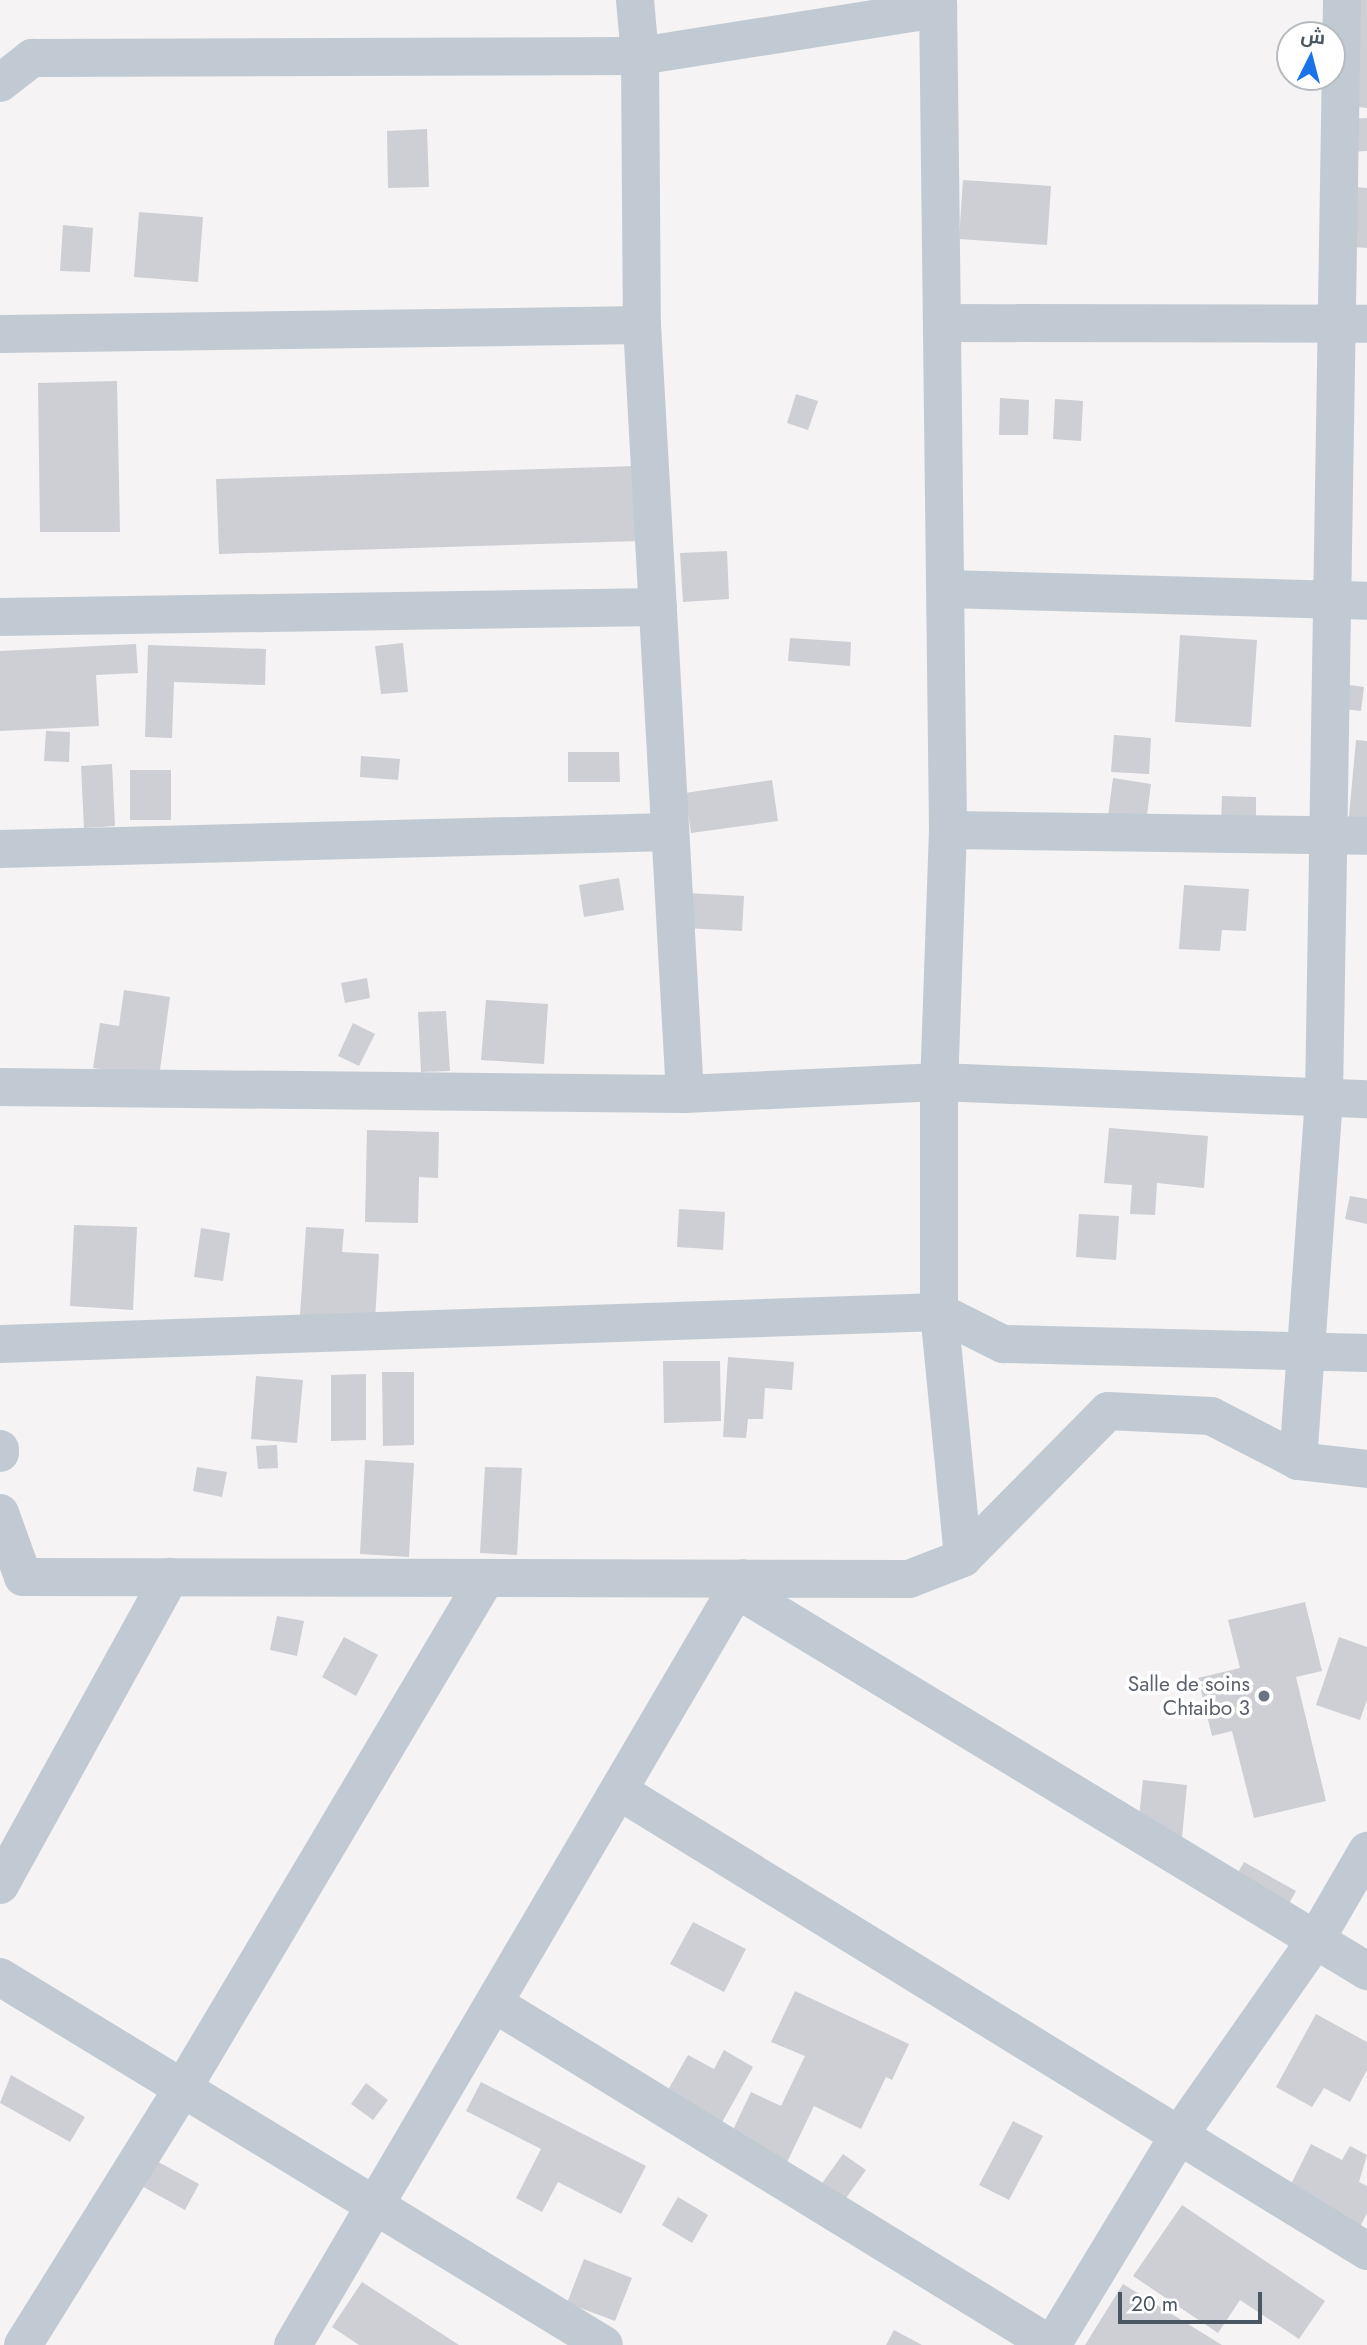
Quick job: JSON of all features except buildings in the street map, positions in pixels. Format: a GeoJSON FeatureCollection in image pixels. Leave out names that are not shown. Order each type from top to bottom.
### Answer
{"type":"FeatureCollection","features":[{"type":"Feature","properties":{"kind":"street"},"geometry":{"type":"LineString","coordinates":[[635,0],[640,56],[642,326],[685,1094]]}},
{"type":"Feature","properties":{"kind":"street"},"geometry":{"type":"LineString","coordinates":[[1297,1461],[1325,1098],[1329,836],[1350,600],[1352,323],[1342,0]]}},
{"type":"Feature","properties":{"kind":"street"},"geometry":{"type":"LineString","coordinates":[[0,83],[32,58],[640,56],[938,4],[945,323],[948,830],[939,1082],[939,1312],[963,1558]]}},
{"type":"Feature","properties":{"kind":"street"},"geometry":{"type":"LineString","coordinates":[[945,323],[1352,323]]}},
{"type":"Feature","properties":{"kind":"street"},"geometry":{"type":"LineString","coordinates":[[0,334],[642,326]]}},
{"type":"Feature","properties":{"kind":"street"},"geometry":{"type":"LineString","coordinates":[[947,589],[1350,600]]}},
{"type":"Feature","properties":{"kind":"street"},"geometry":{"type":"LineString","coordinates":[[0,617],[658,607]]}},
{"type":"Feature","properties":{"kind":"street"},"geometry":{"type":"LineString","coordinates":[[948,830],[1367,836]]}},
{"type":"Feature","properties":{"kind":"street"},"geometry":{"type":"LineString","coordinates":[[0,849],[670,832]]}},
{"type":"Feature","properties":{"kind":"street"},"geometry":{"type":"LineString","coordinates":[[0,1087],[685,1094],[939,1082],[1367,1099]]}},
{"type":"Feature","properties":{"kind":"street"},"geometry":{"type":"LineString","coordinates":[[0,1344],[939,1312],[1003,1344],[1367,1353]]}},
{"type":"Feature","properties":{"kind":"street"},"geometry":{"type":"LineString","coordinates":[[0,1513],[23,1577],[486,1578],[740,1584],[909,1578],[963,1558],[1108,1411],[1211,1416],[1297,1461],[1367,1469]]}},
{"type":"Feature","properties":{"kind":"street"},"geometry":{"type":"LineString","coordinates":[[0,1885],[170,1577]]}},
{"type":"Feature","properties":{"kind":"street"},"geometry":{"type":"LineString","coordinates":[[23,2345],[184,2086],[486,1578]]}},
{"type":"Feature","properties":{"kind":"street"},"geometry":{"type":"LineString","coordinates":[[293,2345],[740,1584]]}},
{"type":"Feature","properties":{"kind":"street"},"geometry":{"type":"LineString","coordinates":[[740,1584],[1367,1970]]}},
{"type":"Feature","properties":{"kind":"street"},"geometry":{"type":"LineString","coordinates":[[619,1791],[1367,2251]]}},
{"type":"Feature","properties":{"kind":"street"},"geometry":{"type":"LineString","coordinates":[[495,2004],[1052,2345],[1180,2135],[1315,1939],[1367,1851]]}},
{"type":"Feature","properties":{"kind":"street"},"geometry":{"type":"LineString","coordinates":[[0,1977],[184,2086],[604,2345]]}},
{"type":"Feature","properties":{"kind":"place","name":"Salle de soins Chtaibo 3"},"geometry":{"type":"Point","coordinates":[1264,1696]}}]}
